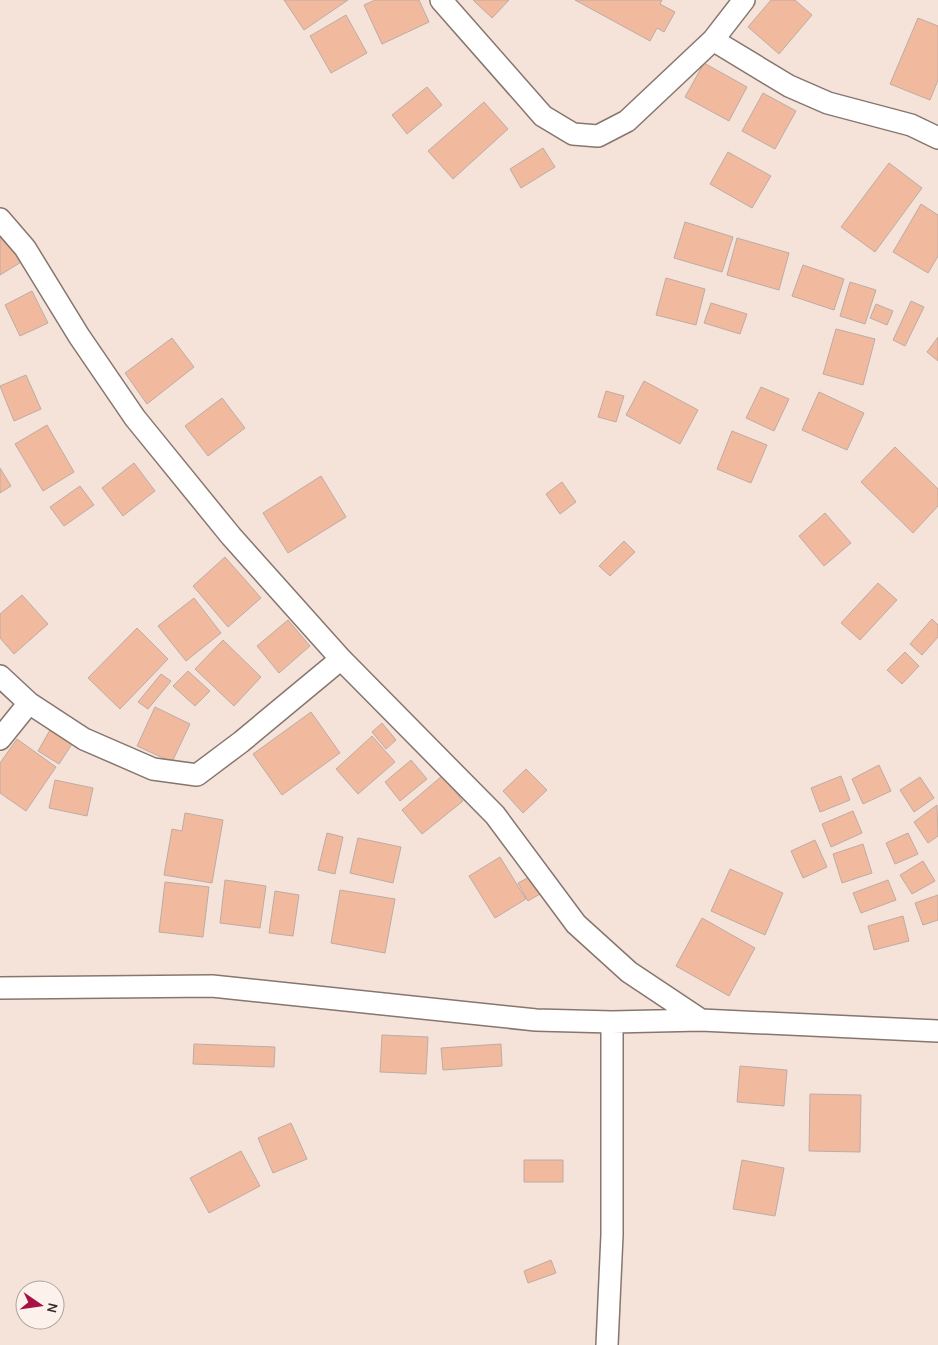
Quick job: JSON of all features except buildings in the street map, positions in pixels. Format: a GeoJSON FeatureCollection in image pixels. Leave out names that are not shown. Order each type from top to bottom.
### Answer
{"type":"FeatureCollection","features":[{"type":"Feature","properties":{"kind":"street"},"geometry":{"type":"LineString","coordinates":[[441,0],[543,116],[573,134],[598,136],[627,121],[713,40],[744,0]]}},
{"type":"Feature","properties":{"kind":"street"},"geometry":{"type":"LineString","coordinates":[[713,40],[789,86],[828,103],[911,125],[938,138]]}},
{"type":"Feature","properties":{"kind":"street"},"geometry":{"type":"LineString","coordinates":[[0,219],[25,248],[79,336],[135,418],[231,536],[341,659],[495,815],[576,924],[629,972],[702,1020]]}},
{"type":"Feature","properties":{"kind":"street"},"geometry":{"type":"LineString","coordinates":[[0,676],[30,703],[84,739],[153,769],[197,775],[241,742],[341,659]]}},
{"type":"Feature","properties":{"kind":"street"},"geometry":{"type":"LineString","coordinates":[[0,739],[30,703]]}},
{"type":"Feature","properties":{"kind":"street"},"geometry":{"type":"LineString","coordinates":[[0,988],[212,986],[536,1020],[612,1022],[702,1020],[938,1031]]}},
{"type":"Feature","properties":{"kind":"street"},"geometry":{"type":"LineString","coordinates":[[607,1345],[612,1235],[612,1022]]}}]}
